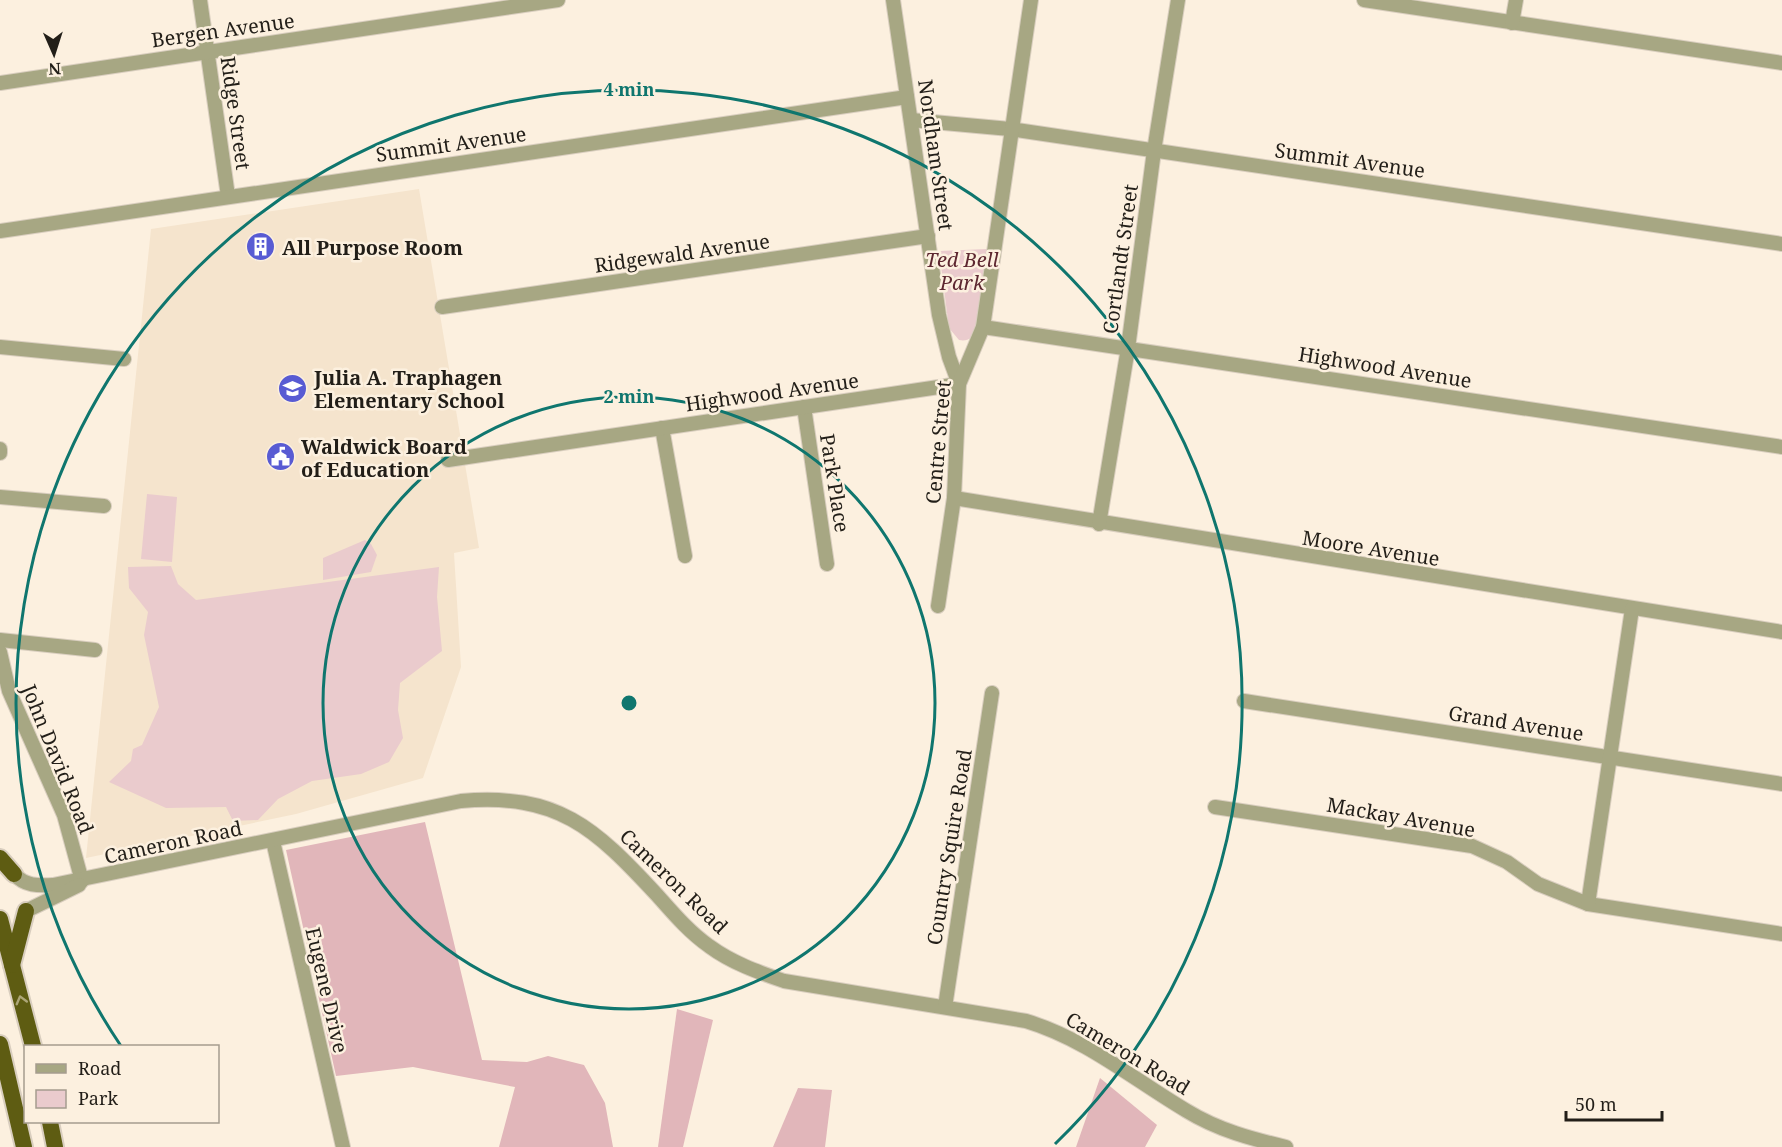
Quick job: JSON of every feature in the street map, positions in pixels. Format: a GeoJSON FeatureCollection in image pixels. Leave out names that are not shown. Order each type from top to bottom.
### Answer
{"type":"FeatureCollection","features":[{"type":"Feature","properties":{"kind":"highway"},"geometry":{"type":"LineString","coordinates":[[0,858],[14,874]]}},
{"type":"Feature","properties":{"kind":"highway"},"geometry":{"type":"LineString","coordinates":[[12,965],[26,911]]}},
{"type":"Feature","properties":{"kind":"highway"},"geometry":{"type":"LineString","coordinates":[[0,919],[32,1045]]}},
{"type":"Feature","properties":{"kind":"highway"},"geometry":{"type":"LineString","coordinates":[[0,1044],[24,1147]]}},
{"type":"Feature","properties":{"kind":"highway"},"geometry":{"type":"LineString","coordinates":[[50,1123],[56,1147]]}},
{"type":"Feature","properties":{"kind":"street","name":"Ridge Street"},"geometry":{"type":"LineString","coordinates":[[200,0],[228,196]]}},
{"type":"Feature","properties":{"kind":"street","name":"Bergen Avenue"},"geometry":{"type":"LineString","coordinates":[[0,83],[558,0]]}},
{"type":"Feature","properties":{"kind":"street","name":"Nordham Street"},"geometry":{"type":"LineString","coordinates":[[893,0],[939,315],[948,357],[959,384]]}},
{"type":"Feature","properties":{"kind":"street","name":"Centre Street"},"geometry":{"type":"LineString","coordinates":[[938,606],[954,498],[959,384],[983,327],[1010,129],[1031,0]]}},
{"type":"Feature","properties":{"kind":"street","name":"Cortlandt Street"},"geometry":{"type":"LineString","coordinates":[[1099,524],[1128,348],[1154,151],[1178,0]]}},
{"type":"Feature","properties":{"kind":"street"},"geometry":{"type":"LineString","coordinates":[[1364,0],[1782,63]]}},
{"type":"Feature","properties":{"kind":"street"},"geometry":{"type":"LineString","coordinates":[[1512,23],[1516,0]]}},
{"type":"Feature","properties":{"kind":"street","name":"Summit Avenue"},"geometry":{"type":"LineString","coordinates":[[0,231],[908,97]]}},
{"type":"Feature","properties":{"kind":"street","name":"Summit Avenue"},"geometry":{"type":"LineString","coordinates":[[911,120],[1010,129],[1782,244]]}},
{"type":"Feature","properties":{"kind":"street","name":"Ridgewald Avenue"},"geometry":{"type":"LineString","coordinates":[[442,307],[928,236]]}},
{"type":"Feature","properties":{"kind":"street","name":"Highwood Avenue"},"geometry":{"type":"LineString","coordinates":[[983,327],[1782,447]]}},
{"type":"Feature","properties":{"kind":"street"},"geometry":{"type":"LineString","coordinates":[[0,347],[124,359]]}},
{"type":"Feature","properties":{"kind":"street","name":"Highwood Avenue"},"geometry":{"type":"LineString","coordinates":[[448,459],[959,384]]}},
{"type":"Feature","properties":{"kind":"street","name":"Park Place"},"geometry":{"type":"LineString","coordinates":[[804,407],[827,564]]}},
{"type":"Feature","properties":{"kind":"street"},"geometry":{"type":"LineString","coordinates":[[662,429],[684,556]]}},
{"type":"Feature","properties":{"kind":"street"},"geometry":{"type":"LineString","coordinates":[[0,497],[104,506]]}},
{"type":"Feature","properties":{"kind":"street","name":"Moore Avenue"},"geometry":{"type":"LineString","coordinates":[[954,498],[1099,524],[1782,632]]}},
{"type":"Feature","properties":{"kind":"street"},"geometry":{"type":"LineString","coordinates":[[1587,904],[1632,609]]}},
{"type":"Feature","properties":{"kind":"street"},"geometry":{"type":"LineString","coordinates":[[0,640],[95,650]]}},
{"type":"Feature","properties":{"kind":"street","name":"John David Road"},"geometry":{"type":"LineString","coordinates":[[0,652],[9,691],[64,815],[82,881]]}},
{"type":"Feature","properties":{"kind":"street","name":"Country Squire Road"},"geometry":{"type":"LineString","coordinates":[[945,1007],[992,693]]}},
{"type":"Feature","properties":{"kind":"street","name":"Grand Avenue"},"geometry":{"type":"LineString","coordinates":[[1244,701],[1782,784]]}},
{"type":"Feature","properties":{"kind":"street","name":"Cameron Road"},"geometry":{"type":"LineString","coordinates":[[14,874],[20,882],[34,885],[82,881],[460,801],[483,799],[530,803],[554,811],[595,833],[612,847],[686,927],[734,962],[784,981],[1026,1021],[1053,1029],[1075,1040],[1188,1112],[1213,1125],[1236,1134],[1287,1147]]}},
{"type":"Feature","properties":{"kind":"street","name":"Mackay Avenue"},"geometry":{"type":"LineString","coordinates":[[1215,807],[1472,846],[1507,862],[1538,884],[1587,904],[1782,934]]}},
{"type":"Feature","properties":{"kind":"street","name":"Eugene Drive"},"geometry":{"type":"LineString","coordinates":[[273,841],[343,1147]]}},
{"type":"Feature","properties":{"kind":"street","name":"Cameron Road"},"geometry":{"type":"LineString","coordinates":[[26,911],[79,885],[82,881]]}},
{"type":"Feature","properties":{"kind":"shaded area","name":"Julia A. Traphagen Elementary School"},"geometry":{"type":"Polygon","coordinates":[[[419,189],[479,548],[454,553],[461,667],[423,778],[296,814],[86,858],[151,229],[419,189]]]}},
{"type":"Feature","properties":{"kind":"shaded area"},"geometry":{"type":"Polygon","coordinates":[[[425,822],[482,1060],[527,1062],[548,1056],[584,1065],[605,1103],[613,1147],[499,1147],[515,1087],[413,1067],[336,1076],[286,850],[425,822]]]}},
{"type":"Feature","properties":{"kind":"shaded area"},"geometry":{"type":"Polygon","coordinates":[[[677,1009],[713,1020],[683,1147],[658,1147],[677,1009]]]}},
{"type":"Feature","properties":{"kind":"shaded area"},"geometry":{"type":"Polygon","coordinates":[[[1100,1078],[1157,1125],[1145,1147],[1076,1147],[1100,1078]]]}},
{"type":"Feature","properties":{"kind":"shaded area"},"geometry":{"type":"Polygon","coordinates":[[[798,1088],[832,1090],[825,1147],[773,1147],[798,1088]]]}},
{"type":"Feature","properties":{"kind":"green space","name":"Ted Bell Park"},"geometry":{"type":"Polygon","coordinates":[[[987,249],[977,330],[970,338],[959,340],[949,328],[939,251],[987,249]]]}},
{"type":"Feature","properties":{"kind":"green space"},"geometry":{"type":"Polygon","coordinates":[[[147,494],[177,497],[172,562],[141,559],[147,494]]]}},
{"type":"Feature","properties":{"kind":"green space"},"geometry":{"type":"Polygon","coordinates":[[[365,540],[371,544],[377,555],[371,572],[323,580],[323,558],[365,540]]]}},
{"type":"Feature","properties":{"kind":"green space"},"geometry":{"type":"Polygon","coordinates":[[[171,566],[178,584],[196,600],[439,567],[437,597],[442,651],[400,683],[398,710],[403,738],[389,762],[361,774],[312,781],[278,799],[258,820],[233,821],[226,807],[166,808],[109,782],[131,761],[133,749],[142,745],[159,707],[144,635],[148,612],[129,588],[128,567],[171,566]]]}},
{"type":"Feature","properties":{"kind":"place","name":"All Purpose Room"},"geometry":{"type":"Point","coordinates":[261,247]}},
{"type":"Feature","properties":{"kind":"place","name":"Julia A. Traphagen Elementary School"},"geometry":{"type":"Point","coordinates":[293,388]}},
{"type":"Feature","properties":{"kind":"place","name":"Waldwick Board of Education"},"geometry":{"type":"Point","coordinates":[280,457]}}]}
